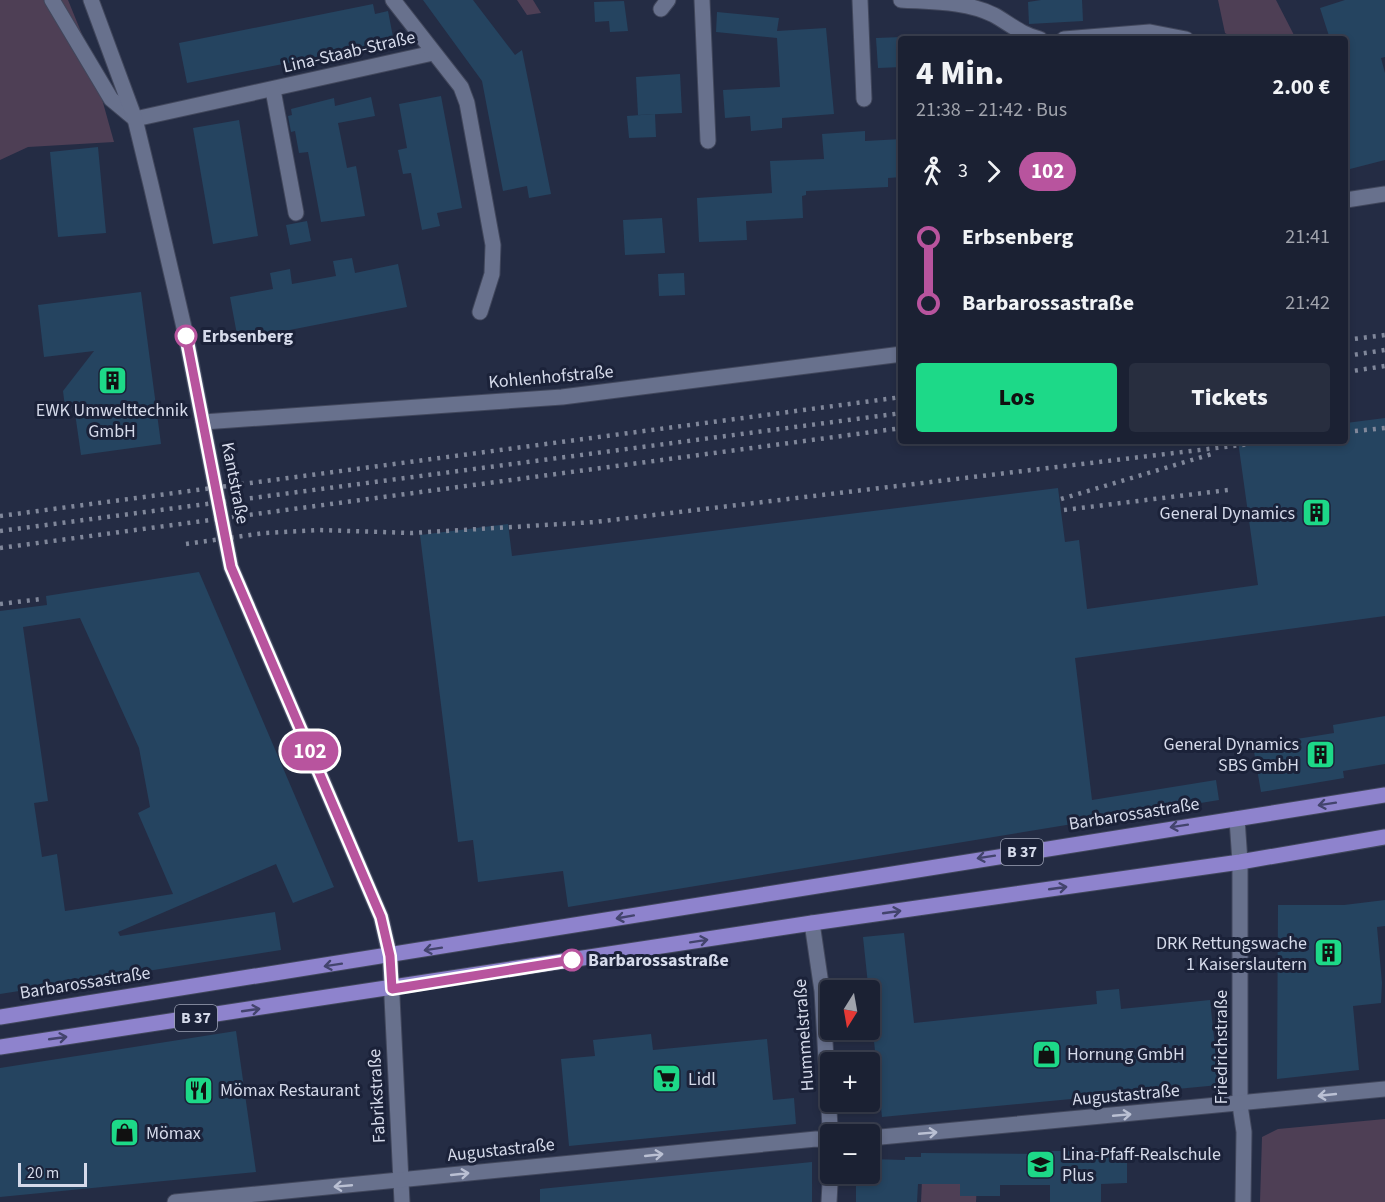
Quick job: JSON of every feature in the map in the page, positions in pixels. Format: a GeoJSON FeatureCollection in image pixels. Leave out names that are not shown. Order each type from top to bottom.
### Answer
{"type":"FeatureCollection","features":[{"type":"Feature","properties":{"kind":"main road","name":"Barbarossastraße"},"geometry":{"type":"LineString","coordinates":[[0,1017],[1385,795]]}},
{"type":"Feature","properties":{"kind":"main road","name":"B 37"},"geometry":{"type":"LineString","coordinates":[[0,1047],[392,989],[812,923],[1240,862],[1385,837]]}},
{"type":"Feature","properties":{"kind":"street"},"geometry":{"type":"LineString","coordinates":[[52,0],[111,99],[135,119]]}},
{"type":"Feature","properties":{"kind":"street","name":"Kantstraße"},"geometry":{"type":"LineString","coordinates":[[92,0],[135,119],[175,284],[231,567],[381,917],[390,956],[392,989]]}},
{"type":"Feature","properties":{"kind":"street"},"geometry":{"type":"LineString","coordinates":[[393,0],[461,87],[467,103],[493,245],[492,274],[480,312]]}},
{"type":"Feature","properties":{"kind":"street"},"geometry":{"type":"LineString","coordinates":[[702,0],[708,141]]}},
{"type":"Feature","properties":{"kind":"street"},"geometry":{"type":"LineString","coordinates":[[860,0],[864,99]]}},
{"type":"Feature","properties":{"kind":"street"},"geometry":{"type":"LineString","coordinates":[[901,0],[975,8],[994,15],[1018,31],[1032,36]]}},
{"type":"Feature","properties":{"kind":"street"},"geometry":{"type":"LineString","coordinates":[[1101,36],[1150,32],[1171,36]]}},
{"type":"Feature","properties":{"kind":"street","name":"Lina-Staab-Straße"},"geometry":{"type":"LineString","coordinates":[[135,119],[433,53]]}},
{"type":"Feature","properties":{"kind":"street","name":"Lina-Staab-Straße"},"geometry":{"type":"LineString","coordinates":[[273,90],[296,213]]}},
{"type":"Feature","properties":{"kind":"street"},"geometry":{"type":"LineString","coordinates":[[1348,200],[1385,194]]}},
{"type":"Feature","properties":{"kind":"street","name":"Kohlenhofstraße"},"geometry":{"type":"LineString","coordinates":[[203,422],[562,397],[898,355]]}},
{"type":"Feature","properties":{"kind":"street","name":"Friedrichstraße"},"geometry":{"type":"LineString","coordinates":[[1237,819],[1240,862],[1240,1105],[1244,1132],[1243,1202]]}},
{"type":"Feature","properties":{"kind":"street","name":"Hummelstraße"},"geometry":{"type":"LineString","coordinates":[[812,923],[822,991],[830,1124]]}},
{"type":"Feature","properties":{"kind":"street","name":"Fabrikstraße"},"geometry":{"type":"LineString","coordinates":[[392,989],[402,1202]]}},
{"type":"Feature","properties":{"kind":"street","name":"Augustastraße"},"geometry":{"type":"LineString","coordinates":[[880,1137],[1240,1105],[1385,1089]]}},
{"type":"Feature","properties":{"kind":"street","name":"Augustastraße"},"geometry":{"type":"LineString","coordinates":[[175,1202],[820,1139]]}},
{"type":"Feature","properties":{"kind":"street"},"geometry":{"type":"LineString","coordinates":[[830,1184],[830,1202]]}},
{"type":"Feature","properties":{"kind":"shaded area"},"geometry":{"type":"Polygon","coordinates":[[[0,0],[68,0],[88,49],[114,142],[28,147],[0,160],[0,0]]]}},
{"type":"Feature","properties":{"kind":"shaded area"},"geometry":{"type":"Polygon","coordinates":[[[517,0],[533,0],[541,13],[527,15],[517,0]]]}},
{"type":"Feature","properties":{"kind":"shaded area"},"geometry":{"type":"Polygon","coordinates":[[[1218,0],[1276,0],[1294,36],[1230,36],[1225,33],[1218,0]]]}},
{"type":"Feature","properties":{"kind":"shaded area"},"geometry":{"type":"Polygon","coordinates":[[[1385,1119],[1385,1202],[1260,1202],[1262,1137],[1278,1129],[1385,1119]]]}},
{"type":"Feature","properties":{"kind":"shaded area"},"geometry":{"type":"Polygon","coordinates":[[[922,1180],[977,1184],[976,1202],[921,1202],[922,1180]]]}},
{"type":"Feature","properties":{"kind":"building"},"geometry":{"type":"Polygon","coordinates":[[[423,0],[473,0],[515,55],[522,50],[551,194],[529,198],[527,186],[503,191],[482,81],[423,0]]]}},
{"type":"Feature","properties":{"kind":"building"},"geometry":{"type":"Polygon","coordinates":[[[1082,0],[1083,21],[1029,24],[1028,2],[1082,0]]]}},
{"type":"Feature","properties":{"kind":"building"},"geometry":{"type":"Polygon","coordinates":[[[1345,0],[1385,0],[1385,57],[1381,58],[1385,73],[1385,160],[1350,169],[1348,159],[1348,36],[1329,36],[1320,8],[1345,0]]]}},
{"type":"Feature","properties":{"kind":"building"},"geometry":{"type":"Polygon","coordinates":[[[624,1],[628,31],[610,32],[609,21],[595,22],[594,2],[624,1]]]}},
{"type":"Feature","properties":{"kind":"building"},"geometry":{"type":"Polygon","coordinates":[[[373,4],[375,14],[388,11],[394,42],[187,83],[179,43],[373,4]]]}},
{"type":"Feature","properties":{"kind":"building"},"geometry":{"type":"Polygon","coordinates":[[[717,12],[779,18],[777,31],[826,28],[834,114],[782,118],[782,128],[751,131],[750,116],[725,118],[723,90],[780,87],[777,38],[716,32],[717,12]]]}},
{"type":"Feature","properties":{"kind":"building"},"geometry":{"type":"Polygon","coordinates":[[[898,37],[898,67],[878,68],[876,38],[898,37]]]}},
{"type":"Feature","properties":{"kind":"building"},"geometry":{"type":"Polygon","coordinates":[[[680,74],[682,113],[638,115],[636,77],[680,74]]]}},
{"type":"Feature","properties":{"kind":"building"},"geometry":{"type":"Polygon","coordinates":[[[441,96],[462,208],[437,213],[440,226],[422,230],[411,173],[403,174],[398,150],[407,148],[399,104],[441,96]]]}},
{"type":"Feature","properties":{"kind":"building"},"geometry":{"type":"Polygon","coordinates":[[[371,97],[375,116],[338,123],[347,168],[356,166],[365,216],[321,222],[308,152],[299,153],[295,131],[291,132],[288,116],[292,115],[291,109],[334,98],[335,106],[371,97]]]}},
{"type":"Feature","properties":{"kind":"building"},"geometry":{"type":"Polygon","coordinates":[[[655,114],[656,137],[629,138],[627,116],[655,114]]]}},
{"type":"Feature","properties":{"kind":"building"},"geometry":{"type":"Polygon","coordinates":[[[239,120],[258,236],[213,244],[193,128],[239,120]]]}},
{"type":"Feature","properties":{"kind":"building"},"geometry":{"type":"Polygon","coordinates":[[[865,131],[865,141],[898,139],[898,177],[888,178],[888,187],[806,191],[806,195],[802,196],[803,218],[746,221],[747,240],[699,242],[697,198],[772,193],[770,161],[824,159],[822,134],[865,131]]]}},
{"type":"Feature","properties":{"kind":"building"},"geometry":{"type":"Polygon","coordinates":[[[98,147],[106,233],[58,237],[50,152],[98,147]]]}},
{"type":"Feature","properties":{"kind":"building"},"geometry":{"type":"Polygon","coordinates":[[[662,218],[665,253],[625,255],[623,220],[662,218]]]}},
{"type":"Feature","properties":{"kind":"building"},"geometry":{"type":"Polygon","coordinates":[[[307,221],[311,241],[290,245],[286,225],[307,221]]]}},
{"type":"Feature","properties":{"kind":"building"},"geometry":{"type":"Polygon","coordinates":[[[352,258],[355,273],[398,264],[407,307],[238,340],[230,297],[273,289],[270,273],[290,269],[292,284],[336,276],[333,261],[352,258]]]}},
{"type":"Feature","properties":{"kind":"building"},"geometry":{"type":"Polygon","coordinates":[[[684,273],[685,295],[659,296],[658,274],[684,273]]]}},
{"type":"Feature","properties":{"kind":"building","name":"EWK Umwelttechnik GmbH"},"geometry":{"type":"Polygon","coordinates":[[[141,292],[161,444],[81,455],[74,406],[65,407],[63,391],[94,351],[44,357],[38,305],[141,292]]]}},
{"type":"Feature","properties":{"kind":"building"},"geometry":{"type":"Polygon","coordinates":[[[1385,418],[1385,616],[1075,658],[1092,800],[1216,780],[1219,800],[568,907],[563,871],[478,882],[473,840],[458,842],[420,535],[508,524],[512,556],[1058,488],[1065,542],[1079,540],[1087,609],[1258,585],[1238,444],[1348,444],[1348,423],[1385,418]]]}},
{"type":"Feature","properties":{"kind":"building"},"geometry":{"type":"Polygon","coordinates":[[[199,572],[334,887],[293,903],[276,864],[118,932],[120,936],[275,912],[281,950],[0,994],[0,611],[47,605],[46,596],[199,572]],[[80,618],[23,627],[48,801],[34,803],[42,857],[57,854],[65,911],[173,894],[138,813],[150,807],[139,748],[80,618]]]}},
{"type":"Feature","properties":{"kind":"building","name":"General Dynamics SBS GmbH"},"geometry":{"type":"Polygon","coordinates":[[[1385,716],[1385,764],[1343,771],[1344,778],[1261,792],[1253,746],[1334,733],[1333,725],[1385,716]]]}},
{"type":"Feature","properties":{"kind":"building","name":"DRK Rettungswache 1 Kaiserslautern"},"geometry":{"type":"Polygon","coordinates":[[[1385,900],[1385,926],[1377,927],[1382,983],[1381,1003],[1353,1006],[1359,1070],[1277,1079],[1278,905],[1344,905],[1385,900]]]}},
{"type":"Feature","properties":{"kind":"building","name":"Hornung GmbH"},"geometry":{"type":"Polygon","coordinates":[[[904,933],[914,1023],[1097,1004],[1096,991],[1119,989],[1121,1009],[1210,1000],[1219,1085],[882,1117],[880,1052],[875,1052],[874,1040],[880,1040],[880,980],[868,980],[863,937],[904,933]]]}},
{"type":"Feature","properties":{"kind":"building","name":"Mömax"},"geometry":{"type":"Polygon","coordinates":[[[236,1031],[256,1172],[0,1197],[0,1068],[236,1031]]]}},
{"type":"Feature","properties":{"kind":"building","name":"Lidl"},"geometry":{"type":"Polygon","coordinates":[[[651,1034],[653,1050],[767,1039],[773,1100],[794,1098],[796,1124],[569,1146],[561,1059],[595,1056],[593,1040],[651,1034]]]}},
{"type":"Feature","properties":{"kind":"building"},"geometry":{"type":"Polygon","coordinates":[[[1048,1151],[1127,1151],[1127,1183],[1101,1184],[1101,1202],[1050,1202],[1050,1185],[1000,1185],[1000,1196],[960,1196],[960,1184],[918,1184],[917,1202],[856,1202],[856,1184],[880,1184],[880,1159],[905,1160],[905,1157],[921,1157],[921,1153],[1048,1154],[1048,1151]]]}},
{"type":"Feature","properties":{"kind":"building"},"geometry":{"type":"Polygon","coordinates":[[[812,1162],[812,1202],[540,1202],[540,1189],[812,1162]]]}},
{"type":"Feature","properties":{"kind":"railway"},"geometry":{"type":"LineString","coordinates":[[1348,340],[1385,335]]}},
{"type":"Feature","properties":{"kind":"railway"},"geometry":{"type":"LineString","coordinates":[[1348,356],[1385,350]]}},
{"type":"Feature","properties":{"kind":"railway"},"geometry":{"type":"LineString","coordinates":[[1348,372],[1385,366]]}},
{"type":"Feature","properties":{"kind":"railway"},"geometry":{"type":"LineString","coordinates":[[0,516],[898,398]]}},
{"type":"Feature","properties":{"kind":"railway"},"geometry":{"type":"LineString","coordinates":[[0,531],[898,414]]}},
{"type":"Feature","properties":{"kind":"railway"},"geometry":{"type":"LineString","coordinates":[[1348,432],[1385,428]]}},
{"type":"Feature","properties":{"kind":"railway"},"geometry":{"type":"LineString","coordinates":[[0,548],[898,429]]}},
{"type":"Feature","properties":{"kind":"railway"},"geometry":{"type":"LineString","coordinates":[[186,544],[264,533],[319,530],[412,533],[595,522],[1250,444]]}},
{"type":"Feature","properties":{"kind":"railway"},"geometry":{"type":"LineString","coordinates":[[1061,499],[1212,454]]}},
{"type":"Feature","properties":{"kind":"railway"},"geometry":{"type":"LineString","coordinates":[[1064,510],[1228,490]]}},
{"type":"Feature","properties":{"kind":"railway"},"geometry":{"type":"LineString","coordinates":[[0,604],[41,599]]}},
{"type":"Feature","properties":{"kind":"bus line","name":"102"},"geometry":{"type":"LineString","coordinates":[[186,336],[231,567],[381,917],[390,956],[392,989],[572,960]]}},
{"type":"Feature","properties":{"kind":"place","name":"Erbsenberg"},"geometry":{"type":"Point","coordinates":[186,336]}},
{"type":"Feature","properties":{"kind":"place","name":"EWK Umwelttechnik GmbH"},"geometry":{"type":"Point","coordinates":[112,381]}},
{"type":"Feature","properties":{"kind":"place","name":"General Dynamics"},"geometry":{"type":"Point","coordinates":[1316,513]}},
{"type":"Feature","properties":{"kind":"place","name":"General Dynamics SBS GmbH"},"geometry":{"type":"Point","coordinates":[1320,754]}},
{"type":"Feature","properties":{"kind":"place","name":"DRK Rettungswache 1 Kaiserslautern"},"geometry":{"type":"Point","coordinates":[1328,953]}},
{"type":"Feature","properties":{"kind":"place","name":"Barbarossastraße"},"geometry":{"type":"Point","coordinates":[572,960]}},
{"type":"Feature","properties":{"kind":"place","name":"Hornung GmbH"},"geometry":{"type":"Point","coordinates":[1046,1054]}},
{"type":"Feature","properties":{"kind":"place","name":"Lidl"},"geometry":{"type":"Point","coordinates":[667,1079]}},
{"type":"Feature","properties":{"kind":"place","name":"Mömax Restaurant"},"geometry":{"type":"Point","coordinates":[199,1090]}},
{"type":"Feature","properties":{"kind":"place","name":"Mömax"},"geometry":{"type":"Point","coordinates":[125,1133]}},
{"type":"Feature","properties":{"kind":"place","name":"Lina-Pfaff-Realschule Plus"},"geometry":{"type":"Point","coordinates":[1041,1164]}}]}
